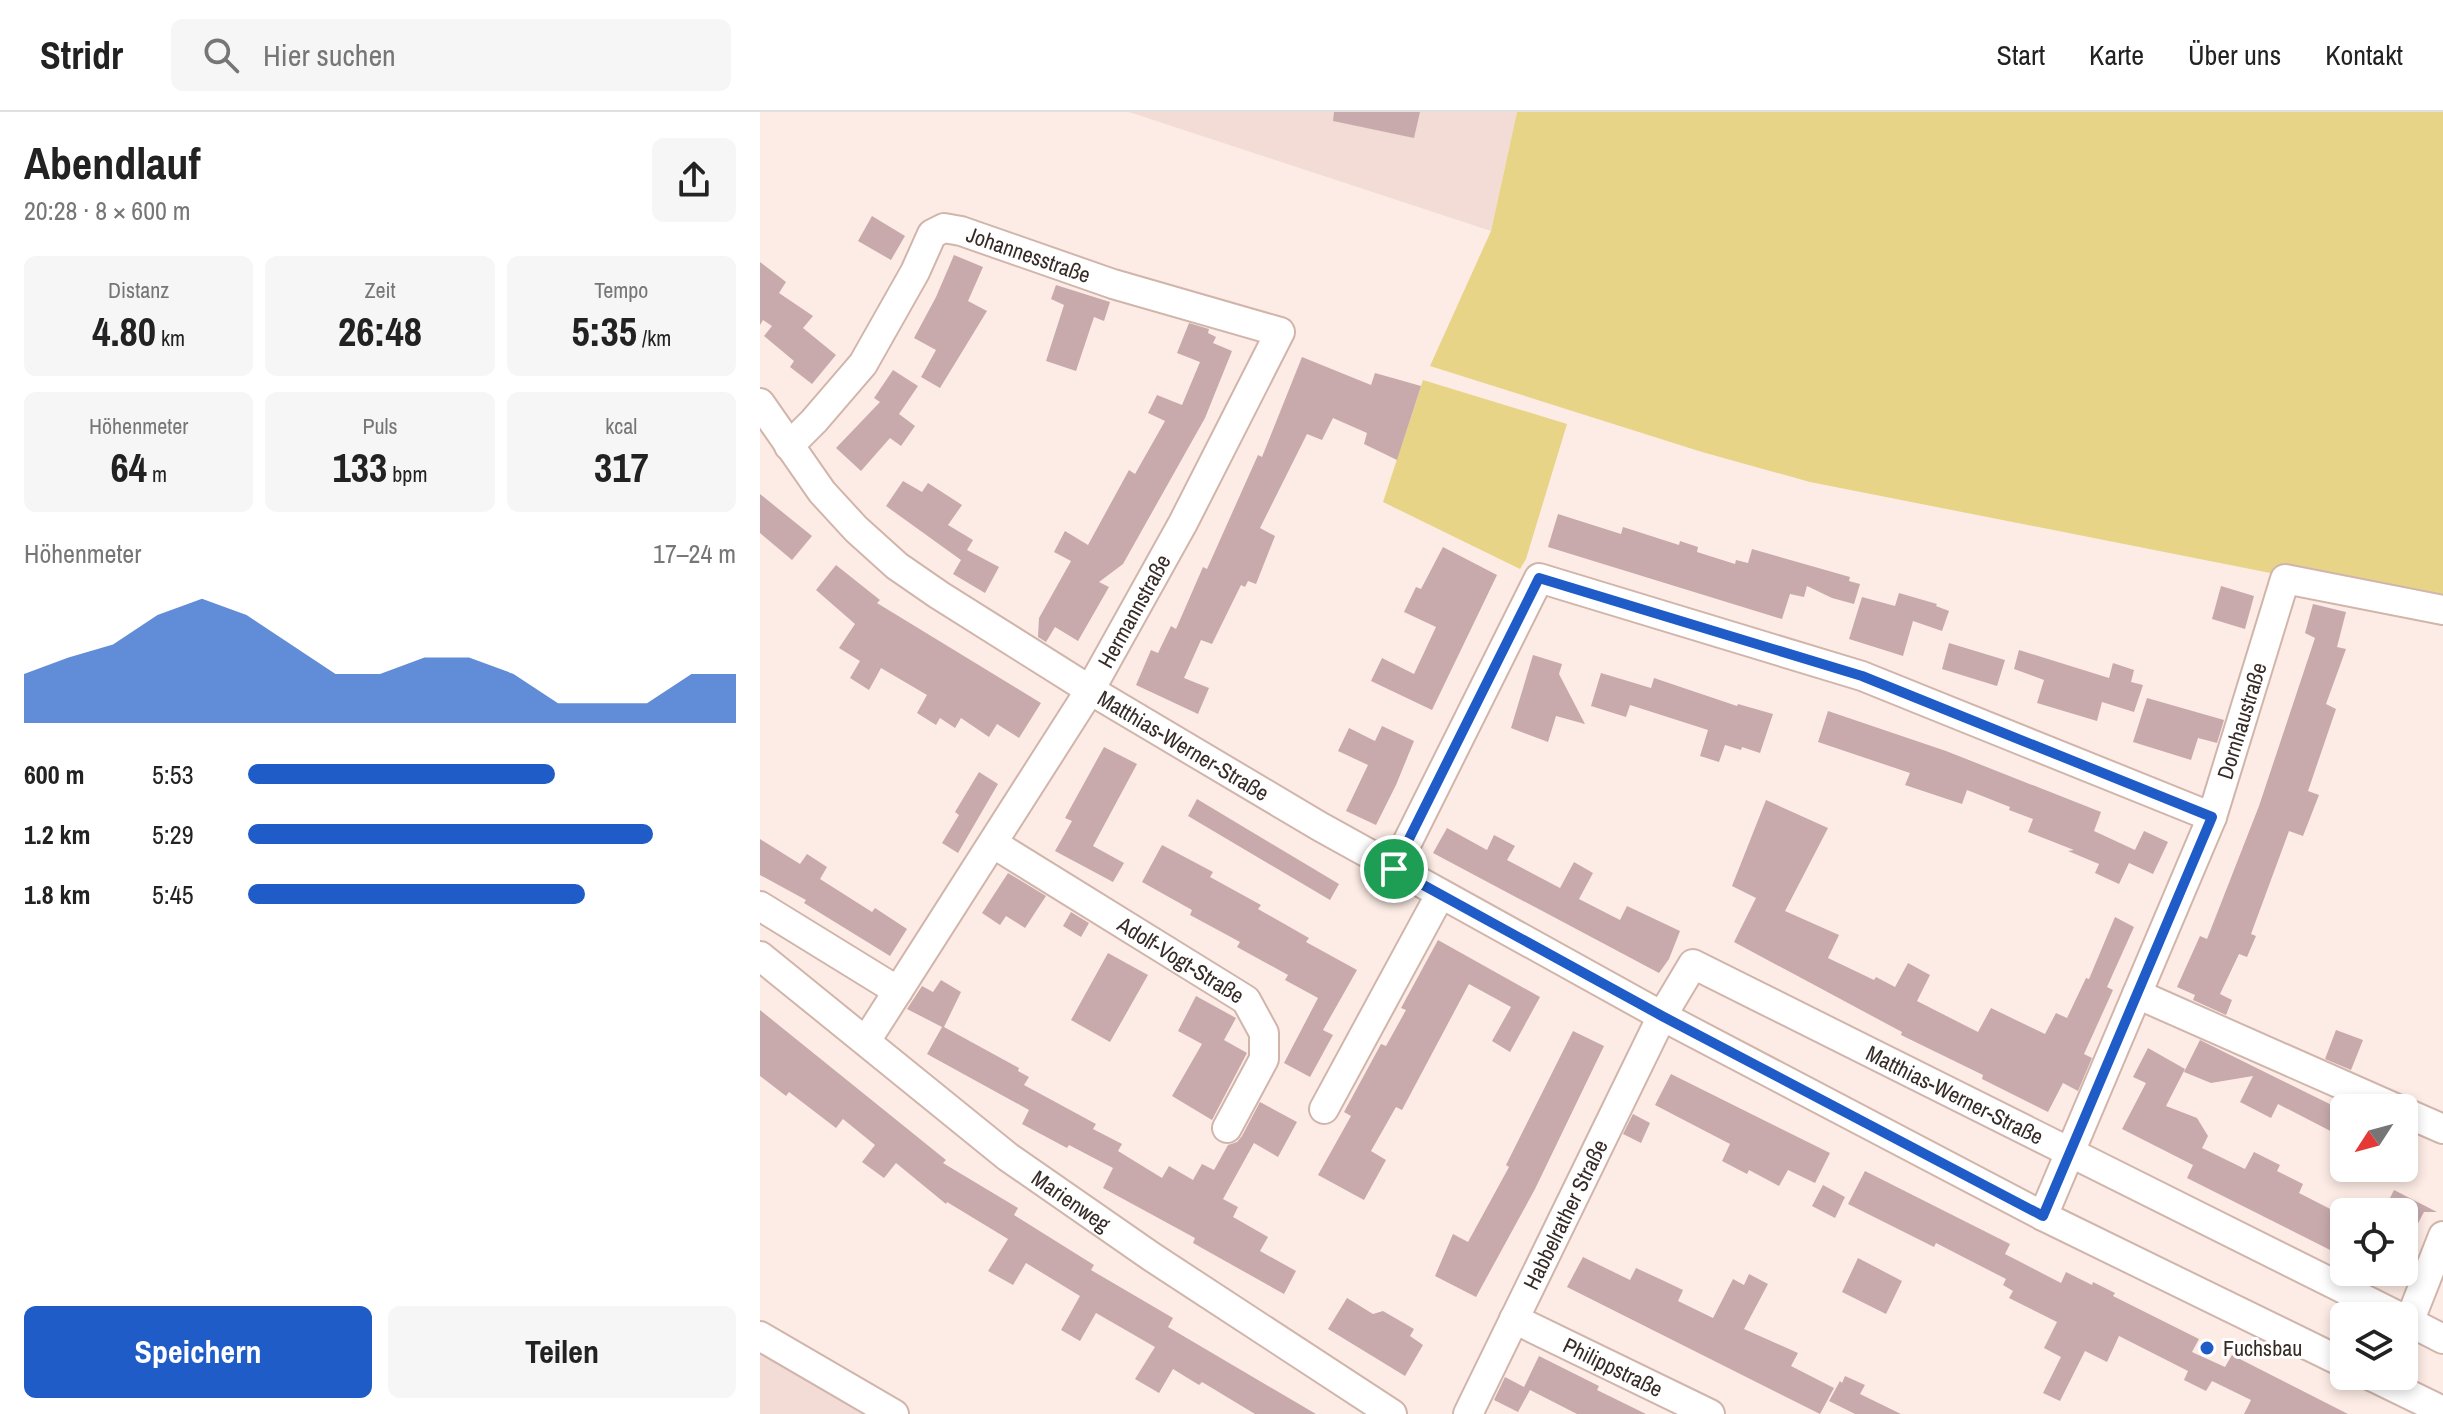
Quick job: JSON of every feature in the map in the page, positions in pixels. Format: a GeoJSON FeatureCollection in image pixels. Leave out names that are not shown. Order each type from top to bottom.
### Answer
{"type":"FeatureCollection","features":[{"type":"Feature","properties":{"kind":"street","name":"Johannesstraße"},"geometry":{"type":"LineString","coordinates":[[789,446],[863,364],[903,295],[932,234],[944,228],[961,231],[1113,284],[1280,332]]}},
{"type":"Feature","properties":{"kind":"street","name":"Hermannstraße"},"geometry":{"type":"LineString","coordinates":[[866,1041],[1090,690],[1183,523],[1280,332]]}},
{"type":"Feature","properties":{"kind":"street","name":"Matthias-Werner-Straße"},"geometry":{"type":"LineString","coordinates":[[760,403],[822,492],[897,566],[1090,690],[1394,869],[1662,1016],[2043,1216],[2330,1356]]}},
{"type":"Feature","properties":{"kind":"street"},"geometry":{"type":"LineString","coordinates":[[1394,869],[1539,578],[1862,676],[2212,817]]}},
{"type":"Feature","properties":{"kind":"street","name":"Dornhaustraße"},"geometry":{"type":"LineString","coordinates":[[2043,1216],[2212,817],[2285,579],[2443,610]]}},
{"type":"Feature","properties":{"kind":"street","name":"Adolf-Vogt-Straße"},"geometry":{"type":"LineString","coordinates":[[994,844],[1246,1000],[1264,1033],[1264,1059],[1227,1128]]}},
{"type":"Feature","properties":{"kind":"street"},"geometry":{"type":"LineString","coordinates":[[1324,1109],[1440,895]]}},
{"type":"Feature","properties":{"kind":"street"},"geometry":{"type":"LineString","coordinates":[[760,906],[898,991]]}},
{"type":"Feature","properties":{"kind":"street","name":"Marienweg"},"geometry":{"type":"LineString","coordinates":[[792,927],[764,959],[1008,1157],[1152,1257],[1392,1414]]}},
{"type":"Feature","properties":{"kind":"street","name":"Matthias-Werner-Straße"},"geometry":{"type":"LineString","coordinates":[[1662,1016],[1693,964],[2363,1302]]}},
{"type":"Feature","properties":{"kind":"street"},"geometry":{"type":"LineString","coordinates":[[2137,994],[2363,1094]]}},
{"type":"Feature","properties":{"kind":"street","name":"Habbelrather Straße"},"geometry":{"type":"LineString","coordinates":[[1468,1414],[1662,1016]]}},
{"type":"Feature","properties":{"kind":"street"},"geometry":{"type":"LineString","coordinates":[[2418,1118],[2443,1129]]}},
{"type":"Feature","properties":{"kind":"street"},"geometry":{"type":"LineString","coordinates":[[2413,1302],[2443,1236]]}},
{"type":"Feature","properties":{"kind":"street","name":"Philippstraße"},"geometry":{"type":"LineString","coordinates":[[1514,1319],[1710,1414]]}},
{"type":"Feature","properties":{"kind":"street","name":"Matthias-Werner-Straße"},"geometry":{"type":"LineString","coordinates":[[2418,1329],[2443,1339]]}},
{"type":"Feature","properties":{"kind":"street"},"geometry":{"type":"LineString","coordinates":[[760,1336],[894,1414]]}},
{"type":"Feature","properties":{"kind":"street"},"geometry":{"type":"LineString","coordinates":[[2404,1390],[2443,1411]]}},
{"type":"Feature","properties":{"kind":"shaded area"},"geometry":{"type":"Polygon","coordinates":[[[1129,112],[1517,112],[1491,231],[1129,112]]]}},
{"type":"Feature","properties":{"kind":"shaded area"},"geometry":{"type":"Polygon","coordinates":[[[1517,112],[2443,112],[2443,607],[1810,482],[1702,452],[1430,366],[1491,231],[1517,112]]]}},
{"type":"Feature","properties":{"kind":"shaded area"},"geometry":{"type":"Polygon","coordinates":[[[1423,380],[1567,424],[1526,559],[1520,569],[1383,502],[1423,380]]]}},
{"type":"Feature","properties":{"kind":"shaded area"},"geometry":{"type":"Polygon","coordinates":[[[760,1343],[877,1414],[760,1414],[760,1343]]]}},
{"type":"Feature","properties":{"kind":"building"},"geometry":{"type":"Polygon","coordinates":[[[1334,112],[1420,112],[1414,138],[1333,121],[1334,112]]]}},
{"type":"Feature","properties":{"kind":"building"},"geometry":{"type":"Polygon","coordinates":[[[872,216],[905,236],[891,260],[858,241],[872,216]]]}},
{"type":"Feature","properties":{"kind":"building"},"geometry":{"type":"Polygon","coordinates":[[[954,255],[983,267],[968,301],[987,311],[940,388],[921,377],[936,350],[914,338],[954,255]]]}},
{"type":"Feature","properties":{"kind":"building"},"geometry":{"type":"Polygon","coordinates":[[[760,262],[786,282],[779,293],[813,316],[803,328],[836,355],[812,384],[790,367],[794,361],[764,336],[772,326],[763,320],[760,325],[760,262]]]}},
{"type":"Feature","properties":{"kind":"building"},"geometry":{"type":"Polygon","coordinates":[[[1056,285],[1110,302],[1104,321],[1094,317],[1076,371],[1046,361],[1064,305],[1051,299],[1056,285]]]}},
{"type":"Feature","properties":{"kind":"building"},"geometry":{"type":"Polygon","coordinates":[[[1189,323],[1209,329],[1208,333],[1216,337],[1213,343],[1232,351],[1205,418],[1123,564],[1099,582],[1109,587],[1078,641],[1055,627],[1046,642],[1038,637],[1039,618],[1071,561],[1054,552],[1065,531],[1088,545],[1129,470],[1135,474],[1165,421],[1148,413],[1157,395],[1182,405],[1200,362],[1177,353],[1189,323]]]}},
{"type":"Feature","properties":{"kind":"building"},"geometry":{"type":"Polygon","coordinates":[[[1302,357],[1371,385],[1375,373],[1421,386],[1397,460],[1364,444],[1367,433],[1333,418],[1322,440],[1307,434],[1260,528],[1275,536],[1256,584],[1248,581],[1245,587],[1241,585],[1212,644],[1201,640],[1184,678],[1209,688],[1198,714],[1136,685],[1151,650],[1158,653],[1171,626],[1176,629],[1203,567],[1207,569],[1258,455],[1262,457],[1302,357]]]}},
{"type":"Feature","properties":{"kind":"building"},"geometry":{"type":"Polygon","coordinates":[[[893,370],[918,386],[899,414],[915,426],[901,446],[890,438],[861,471],[836,448],[880,402],[874,398],[893,370]]]}},
{"type":"Feature","properties":{"kind":"building"},"geometry":{"type":"Polygon","coordinates":[[[903,481],[922,492],[928,483],[962,505],[948,525],[973,540],[967,550],[999,567],[985,593],[953,574],[961,560],[886,506],[903,481]]]}},
{"type":"Feature","properties":{"kind":"building"},"geometry":{"type":"Polygon","coordinates":[[[760,494],[812,536],[792,560],[760,533],[760,494]]]}},
{"type":"Feature","properties":{"kind":"building"},"geometry":{"type":"Polygon","coordinates":[[[1558,514],[1621,534],[1623,527],[1679,545],[1680,541],[1698,547],[1697,552],[1735,564],[1736,560],[1748,563],[1752,549],[1850,577],[1849,581],[1860,584],[1854,604],[1807,586],[1804,597],[1790,594],[1782,619],[1548,547],[1558,514]]]}},
{"type":"Feature","properties":{"kind":"building"},"geometry":{"type":"Polygon","coordinates":[[[1443,547],[1497,575],[1432,710],[1371,681],[1382,658],[1414,674],[1436,627],[1404,612],[1416,587],[1421,589],[1443,547]]]}},
{"type":"Feature","properties":{"kind":"building"},"geometry":{"type":"Polygon","coordinates":[[[836,565],[880,600],[877,603],[1041,703],[1019,738],[997,724],[989,737],[961,718],[955,728],[940,718],[936,725],[917,713],[927,695],[881,668],[869,690],[850,678],[860,661],[839,648],[855,624],[816,590],[836,565]]]}},
{"type":"Feature","properties":{"kind":"building"},"geometry":{"type":"Polygon","coordinates":[[[2221,586],[2254,596],[2245,629],[2212,619],[2221,586]]]}},
{"type":"Feature","properties":{"kind":"building"},"geometry":{"type":"Polygon","coordinates":[[[1899,593],[1937,604],[1949,611],[1942,631],[1913,621],[1903,656],[1849,639],[1862,597],[1895,606],[1899,593]]]}},
{"type":"Feature","properties":{"kind":"building"},"geometry":{"type":"Polygon","coordinates":[[[2313,604],[2346,612],[2337,647],[2346,649],[2326,704],[2336,709],[2308,791],[2319,795],[2303,836],[2289,831],[2251,934],[2256,936],[2247,957],[2239,954],[2220,994],[2232,1000],[2226,1015],[2193,1000],[2195,995],[2177,987],[2200,936],[2207,939],[2259,806],[2315,638],[2305,633],[2313,604]]]}},
{"type":"Feature","properties":{"kind":"building"},"geometry":{"type":"Polygon","coordinates":[[[1949,643],[2005,660],[1997,686],[1942,669],[1949,643]]]}},
{"type":"Feature","properties":{"kind":"building"},"geometry":{"type":"Polygon","coordinates":[[[2019,650],[2109,678],[2113,663],[2134,670],[2131,682],[2143,685],[2134,712],[2102,702],[2097,721],[2037,703],[2044,680],[2014,669],[2019,650]]]}},
{"type":"Feature","properties":{"kind":"building"},"geometry":{"type":"Polygon","coordinates":[[[1533,655],[1562,664],[1559,674],[1585,724],[1556,716],[1548,742],[1511,728],[1533,655]]]}},
{"type":"Feature","properties":{"kind":"building"},"geometry":{"type":"Polygon","coordinates":[[[1601,673],[1651,688],[1654,678],[1737,706],[1773,714],[1760,753],[1725,745],[1719,762],[1700,756],[1708,730],[1630,705],[1626,717],[1591,706],[1601,673]]]}},
{"type":"Feature","properties":{"kind":"building"},"geometry":{"type":"Polygon","coordinates":[[[2147,698],[2224,720],[2217,743],[2198,738],[2191,760],[2133,742],[2147,698]]]}},
{"type":"Feature","properties":{"kind":"building"},"geometry":{"type":"Polygon","coordinates":[[[1828,711],[1946,751],[2101,812],[2094,831],[2135,850],[2144,831],[2168,842],[2153,874],[2129,863],[2119,884],[2095,873],[2099,864],[2068,851],[2074,850],[2028,832],[2033,819],[2009,810],[2010,807],[1967,790],[1962,804],[1905,785],[1910,773],[1818,742],[1828,711]]]}},
{"type":"Feature","properties":{"kind":"building"},"geometry":{"type":"Polygon","coordinates":[[[1382,726],[1414,741],[1376,825],[1346,811],[1368,765],[1338,751],[1349,728],[1375,741],[1382,726]]]}},
{"type":"Feature","properties":{"kind":"building"},"geometry":{"type":"Polygon","coordinates":[[[1104,747],[1137,764],[1093,846],[1124,863],[1113,882],[1055,851],[1072,821],[1065,818],[1104,747]]]}},
{"type":"Feature","properties":{"kind":"building"},"geometry":{"type":"Polygon","coordinates":[[[979,772],[998,784],[958,853],[942,843],[959,815],[955,812],[979,772]]]}},
{"type":"Feature","properties":{"kind":"building"},"geometry":{"type":"Polygon","coordinates":[[[1197,799],[1339,884],[1330,900],[1188,816],[1197,799]]]}},
{"type":"Feature","properties":{"kind":"building"},"geometry":{"type":"Polygon","coordinates":[[[1766,800],[1828,828],[1785,911],[1839,935],[1828,958],[1874,980],[1876,977],[1895,987],[1908,963],[1930,975],[1917,1001],[1978,1032],[1991,1008],[2045,1034],[2056,1013],[2067,1018],[2086,978],[2089,979],[2115,917],[2134,927],[2107,987],[2113,990],[2084,1054],[2092,1058],[2078,1091],[2063,1083],[2048,1112],[1982,1079],[1983,1075],[1901,1035],[1902,1032],[1734,942],[1756,898],[1732,886],[1766,800]]]}},
{"type":"Feature","properties":{"kind":"building"},"geometry":{"type":"Polygon","coordinates":[[[1447,828],[1487,850],[1494,835],[1515,846],[1507,860],[1560,888],[1574,862],[1593,873],[1579,899],[1620,920],[1627,906],[1680,931],[1669,959],[1659,973],[1433,853],[1447,828]]]}},
{"type":"Feature","properties":{"kind":"building"},"geometry":{"type":"Polygon","coordinates":[[[760,839],[800,864],[807,854],[827,867],[820,879],[872,912],[875,908],[907,929],[890,956],[804,903],[806,900],[760,875],[760,839]]]}},
{"type":"Feature","properties":{"kind":"building"},"geometry":{"type":"Polygon","coordinates":[[[1162,845],[1213,872],[1210,877],[1261,905],[1258,909],[1309,938],[1306,942],[1357,970],[1323,1030],[1333,1035],[1310,1077],[1284,1063],[1318,998],[1285,980],[1288,975],[1237,947],[1240,942],[1190,915],[1192,910],[1142,882],[1162,845]]]}},
{"type":"Feature","properties":{"kind":"building"},"geometry":{"type":"Polygon","coordinates":[[[1008,873],[1046,896],[1025,928],[1006,916],[1000,925],[982,913],[1008,873]]]}},
{"type":"Feature","properties":{"kind":"building"},"geometry":{"type":"Polygon","coordinates":[[[1071,912],[1089,923],[1081,937],[1063,926],[1071,912]]]}},
{"type":"Feature","properties":{"kind":"building"},"geometry":{"type":"Polygon","coordinates":[[[1438,940],[1540,997],[1510,1052],[1492,1041],[1511,1007],[1469,984],[1402,1110],[1396,1107],[1371,1151],[1386,1160],[1364,1200],[1318,1175],[1351,1116],[1344,1112],[1381,1044],[1386,1046],[1406,1010],[1401,1008],[1438,940]]]}},
{"type":"Feature","properties":{"kind":"building"},"geometry":{"type":"Polygon","coordinates":[[[1108,953],[1148,975],[1110,1042],[1071,1020],[1108,953]]]}},
{"type":"Feature","properties":{"kind":"building"},"geometry":{"type":"Polygon","coordinates":[[[941,980],[961,992],[944,1027],[1019,1068],[1018,1071],[1029,1077],[1024,1085],[1096,1124],[1093,1129],[1122,1144],[1118,1151],[1162,1178],[1169,1166],[1193,1180],[1202,1164],[1214,1170],[1228,1145],[1242,1136],[1260,1102],[1297,1122],[1278,1157],[1254,1143],[1223,1199],[1238,1207],[1233,1217],[1268,1237],[1260,1251],[1296,1271],[1284,1294],[1193,1243],[1195,1238],[1103,1188],[1113,1168],[1022,1124],[1029,1110],[927,1054],[942,1027],[907,1009],[922,986],[933,992],[941,980]]]}},
{"type":"Feature","properties":{"kind":"building"},"geometry":{"type":"Polygon","coordinates":[[[1196,996],[1236,1018],[1224,1040],[1247,1053],[1212,1120],[1172,1096],[1202,1044],[1178,1031],[1196,996]]]}},
{"type":"Feature","properties":{"kind":"building"},"geometry":{"type":"Polygon","coordinates":[[[760,1010],[946,1160],[943,1163],[1018,1208],[1014,1215],[1094,1265],[1091,1270],[1173,1318],[1168,1327],[1316,1414],[1255,1414],[1202,1382],[1199,1385],[1173,1369],[1159,1393],[1135,1379],[1155,1347],[1096,1313],[1080,1341],[1061,1330],[1080,1296],[1026,1263],[1013,1285],[988,1271],[1008,1239],[946,1204],[896,1163],[884,1178],[862,1162],[875,1145],[843,1119],[836,1128],[789,1092],[786,1096],[760,1076],[760,1010]]]}},
{"type":"Feature","properties":{"kind":"building"},"geometry":{"type":"Polygon","coordinates":[[[2336,1030],[2363,1040],[2351,1070],[2325,1059],[2336,1030]]]}},
{"type":"Feature","properties":{"kind":"building"},"geometry":{"type":"Polygon","coordinates":[[[1573,1031],[1604,1046],[1535,1189],[1476,1297],[1435,1276],[1453,1234],[1468,1242],[1509,1167],[1506,1165],[1573,1031]]]}},
{"type":"Feature","properties":{"kind":"building"},"geometry":{"type":"Polygon","coordinates":[[[2200,1040],[2330,1104],[2330,1131],[2278,1104],[2271,1118],[2240,1102],[2253,1076],[2211,1083],[2184,1072],[2200,1040]]]}},
{"type":"Feature","properties":{"kind":"building"},"geometry":{"type":"Polygon","coordinates":[[[2148,1048],[2185,1069],[2166,1106],[2197,1118],[2208,1136],[2202,1148],[2245,1169],[2254,1152],[2280,1165],[2277,1171],[2303,1184],[2299,1193],[2330,1209],[2330,1250],[2187,1178],[2193,1165],[2122,1129],[2146,1083],[2133,1077],[2148,1048]]]}},
{"type":"Feature","properties":{"kind":"building"},"geometry":{"type":"Polygon","coordinates":[[[1671,1074],[1830,1153],[1815,1183],[1788,1170],[1779,1186],[1749,1170],[1747,1174],[1722,1161],[1730,1144],[1655,1105],[1671,1074]]]}},
{"type":"Feature","properties":{"kind":"building"},"geometry":{"type":"Polygon","coordinates":[[[1633,1114],[1650,1123],[1641,1143],[1623,1134],[1633,1114]]]}},
{"type":"Feature","properties":{"kind":"building"},"geometry":{"type":"Polygon","coordinates":[[[1865,1171],[2010,1244],[2005,1254],[2061,1283],[2066,1272],[2092,1285],[2093,1282],[2115,1293],[2113,1296],[2199,1339],[2192,1352],[2225,1367],[2232,1355],[2348,1414],[2244,1414],[2251,1400],[2212,1381],[2206,1391],[2184,1380],[2188,1371],[2119,1336],[2107,1362],[2085,1351],[2060,1401],[2043,1393],[2061,1357],[2044,1348],[2057,1322],[2009,1298],[2013,1291],[2003,1285],[2006,1279],[1936,1243],[1934,1247],[1848,1204],[1865,1171]]]}},
{"type":"Feature","properties":{"kind":"building"},"geometry":{"type":"Polygon","coordinates":[[[1823,1185],[1845,1197],[1835,1218],[1812,1206],[1823,1185]]]}},
{"type":"Feature","properties":{"kind":"building"},"geometry":{"type":"Polygon","coordinates":[[[2394,1190],[2410,1198],[2390,1198],[2394,1190]]]}},
{"type":"Feature","properties":{"kind":"building"},"geometry":{"type":"Polygon","coordinates":[[[2418,1202],[2437,1212],[2424,1212],[2418,1223],[2418,1202]]]}},
{"type":"Feature","properties":{"kind":"building"},"geometry":{"type":"Polygon","coordinates":[[[1583,1257],[1630,1280],[1636,1268],[1662,1280],[1683,1290],[1678,1301],[1713,1318],[1733,1279],[1744,1285],[1749,1274],[1768,1284],[1744,1329],[1798,1353],[1791,1366],[1834,1388],[1820,1414],[1567,1287],[1583,1257]]]}},
{"type":"Feature","properties":{"kind":"building"},"geometry":{"type":"Polygon","coordinates":[[[1858,1258],[1902,1281],[1886,1314],[1842,1292],[1858,1258]]]}},
{"type":"Feature","properties":{"kind":"building"},"geometry":{"type":"Polygon","coordinates":[[[1347,1298],[1373,1314],[1383,1311],[1414,1329],[1410,1336],[1423,1345],[1405,1376],[1328,1329],[1347,1298]]]}},
{"type":"Feature","properties":{"kind":"building"},"geometry":{"type":"Polygon","coordinates":[[[1539,1356],[1646,1414],[1577,1414],[1530,1390],[1518,1412],[1494,1400],[1505,1377],[1524,1387],[1539,1356]]]}},
{"type":"Feature","properties":{"kind":"building"},"geometry":{"type":"Polygon","coordinates":[[[1845,1376],[1865,1385],[1860,1394],[1901,1414],[1855,1414],[1829,1401],[1845,1376]]]}},
{"type":"Feature","properties":{"kind":"place","name":"Fuchsbau"},"geometry":{"type":"Point","coordinates":[2207,1348]}},
{"type":"Feature","properties":{"kind":"route"},"geometry":{"type":"LineString","coordinates":[[1539,578],[1862,676],[2212,817],[2043,1216],[1662,1016],[1394,869],[1539,578]]}}]}
